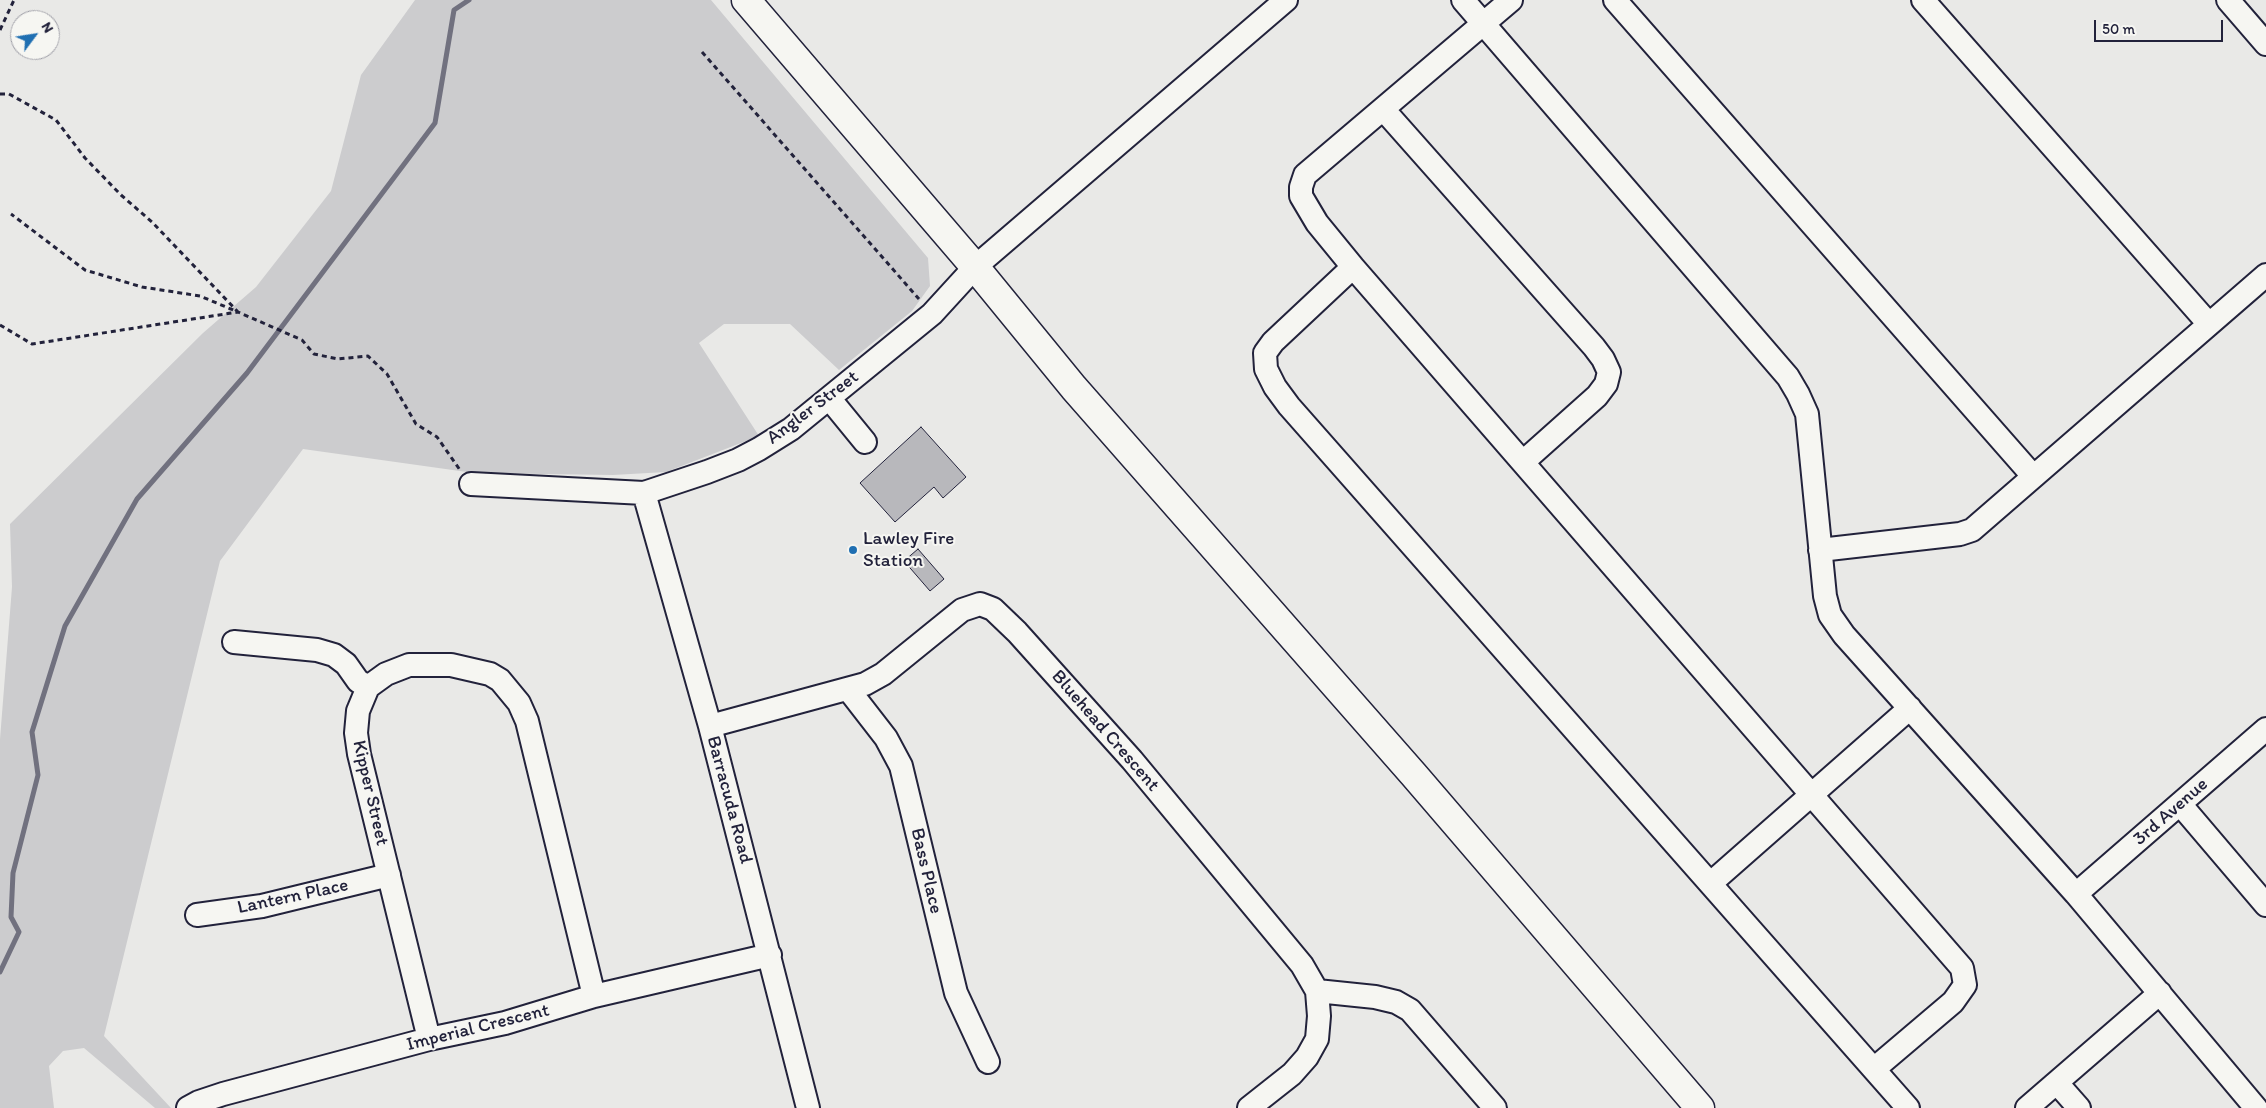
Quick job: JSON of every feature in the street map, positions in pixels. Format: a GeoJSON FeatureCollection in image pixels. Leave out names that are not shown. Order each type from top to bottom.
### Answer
{"type":"FeatureCollection","features":[{"type":"Feature","properties":{"kind":"main road"},"geometry":{"type":"LineString","coordinates":[[746,0],[975,267],[1074,388],[1388,746],[1700,1108]]}},
{"type":"Feature","properties":{"kind":"street","name":"Angler Street"},"geometry":{"type":"LineString","coordinates":[[471,484],[644,493],[738,460],[791,429],[932,314],[975,267],[1286,0]]}},
{"type":"Feature","properties":{"kind":"street"},"geometry":{"type":"LineString","coordinates":[[1463,0],[1788,378],[1807,414],[1825,596],[1830,614],[1844,635],[2076,894],[2256,1108]]}},
{"type":"Feature","properties":{"kind":"street"},"geometry":{"type":"LineString","coordinates":[[1511,0],[1305,175],[1300,187],[1301,196],[1308,209],[1353,267],[1962,968],[1964,985],[1952,1002],[1874,1070]]}},
{"type":"Feature","properties":{"kind":"street"},"geometry":{"type":"LineString","coordinates":[[1615,0],[2033,476]]}},
{"type":"Feature","properties":{"kind":"street"},"geometry":{"type":"LineString","coordinates":[[1923,0],[2208,323]]}},
{"type":"Feature","properties":{"kind":"street"},"geometry":{"type":"LineString","coordinates":[[2228,0],[2266,44]]}},
{"type":"Feature","properties":{"kind":"street"},"geometry":{"type":"LineString","coordinates":[[1383,109],[1594,347],[1603,359],[1609,372],[1606,384],[1598,396],[1523,462]]}},
{"type":"Feature","properties":{"kind":"street"},"geometry":{"type":"LineString","coordinates":[[1353,267],[1273,342],[1265,353],[1264,361],[1270,380],[1295,413],[1908,1108]]}},
{"type":"Feature","properties":{"kind":"street"},"geometry":{"type":"LineString","coordinates":[[1820,550],[1972,530],[2266,274]]}},
{"type":"Feature","properties":{"kind":"street"},"geometry":{"type":"LineString","coordinates":[[829,398],[865,442]]}},
{"type":"Feature","properties":{"kind":"street","name":"Barracuda Road"},"geometry":{"type":"LineString","coordinates":[[644,493],[710,726],[808,1108]]}},
{"type":"Feature","properties":{"kind":"street","name":"Bluehead Crescent"},"geometry":{"type":"LineString","coordinates":[[710,726],[865,684],[883,674],[962,610],[980,604],[993,609],[1017,632],[1132,760],[1302,965],[1317,991],[1319,1016],[1316,1039],[1307,1057],[1261,1104]]}},
{"type":"Feature","properties":{"kind":"street"},"geometry":{"type":"LineString","coordinates":[[234,642],[317,650],[334,655],[346,664],[358,681],[368,687],[386,674],[409,665],[451,665],[490,674],[500,680],[513,695],[526,721],[594,996]]}},
{"type":"Feature","properties":{"kind":"street","name":"Kipper Street"},"geometry":{"type":"LineString","coordinates":[[368,687],[358,711],[356,733],[359,754],[429,1039]]}},
{"type":"Feature","properties":{"kind":"street","name":"Bass Place"},"geometry":{"type":"LineString","coordinates":[[848,689],[886,738],[901,766],[956,994],[988,1062]]}},
{"type":"Feature","properties":{"kind":"street"},"geometry":{"type":"LineString","coordinates":[[1711,883],[1910,708]]}},
{"type":"Feature","properties":{"kind":"street","name":"3rd Avenue"},"geometry":{"type":"LineString","coordinates":[[2076,894],[2266,729]]}},
{"type":"Feature","properties":{"kind":"street"},"geometry":{"type":"LineString","coordinates":[[2180,804],[2266,905]]}},
{"type":"Feature","properties":{"kind":"street","name":"Lantern Place"},"geometry":{"type":"LineString","coordinates":[[197,915],[262,906],[389,875]]}},
{"type":"Feature","properties":{"kind":"street","name":"Imperial Crescent"},"geometry":{"type":"LineString","coordinates":[[188,1108],[223,1094],[429,1039],[534,1016],[594,996],[770,955]]}},
{"type":"Feature","properties":{"kind":"street"},"geometry":{"type":"LineString","coordinates":[[1317,991],[1375,997],[1396,1002],[1410,1010],[1495,1108]]}},
{"type":"Feature","properties":{"kind":"street"},"geometry":{"type":"LineString","coordinates":[[2027,1108],[2160,993]]}},
{"type":"Feature","properties":{"kind":"street"},"geometry":{"type":"LineString","coordinates":[[2057,1083],[2079,1108]]}},
{"type":"Feature","properties":{"kind":"path"},"geometry":{"type":"LineString","coordinates":[[0,30],[14,0]]}},
{"type":"Feature","properties":{"kind":"path"},"geometry":{"type":"LineString","coordinates":[[702,52],[932,314]]}},
{"type":"Feature","properties":{"kind":"path"},"geometry":{"type":"LineString","coordinates":[[0,94],[9,94],[56,120],[85,158],[121,195],[152,222],[238,312]]}},
{"type":"Feature","properties":{"kind":"path"},"geometry":{"type":"LineString","coordinates":[[11,214],[86,270],[142,287],[200,296],[302,340],[314,354],[338,358],[368,356],[386,374],[416,424],[437,437],[471,484]]}},
{"type":"Feature","properties":{"kind":"path"},"geometry":{"type":"LineString","coordinates":[[0,325],[32,344],[238,312]]}},
{"type":"Feature","properties":{"kind":"shaded area"},"geometry":{"type":"Polygon","coordinates":[[[415,0],[711,0],[928,258],[930,286],[912,311],[839,370],[790,324],[724,324],[699,343],[759,436],[666,472],[613,475],[474,473],[303,449],[220,561],[104,1036],[171,1108],[155,1108],[84,1048],[63,1051],[49,1066],[54,1108],[0,1108],[0,739],[12,587],[10,524],[203,333],[256,287],[331,191],[361,75],[415,0]]]}},
{"type":"Feature","properties":{"kind":"building"},"geometry":{"type":"Polygon","coordinates":[[[921,427],[966,477],[943,498],[934,487],[895,522],[860,483],[921,427]]]}},
{"type":"Feature","properties":{"kind":"building"},"geometry":{"type":"Polygon","coordinates":[[[918,549],[944,579],[930,591],[904,561],[918,549]]]}},
{"type":"Feature","properties":{"kind":"waterway"},"geometry":{"type":"LineString","coordinates":[[0,972],[19,932],[11,917],[13,873],[38,775],[32,732],[65,626],[137,499],[247,373],[435,123],[454,10],[469,0]]}},
{"type":"Feature","properties":{"kind":"place","name":"Lawley Fire Station"},"geometry":{"type":"Point","coordinates":[853,550]}}]}
